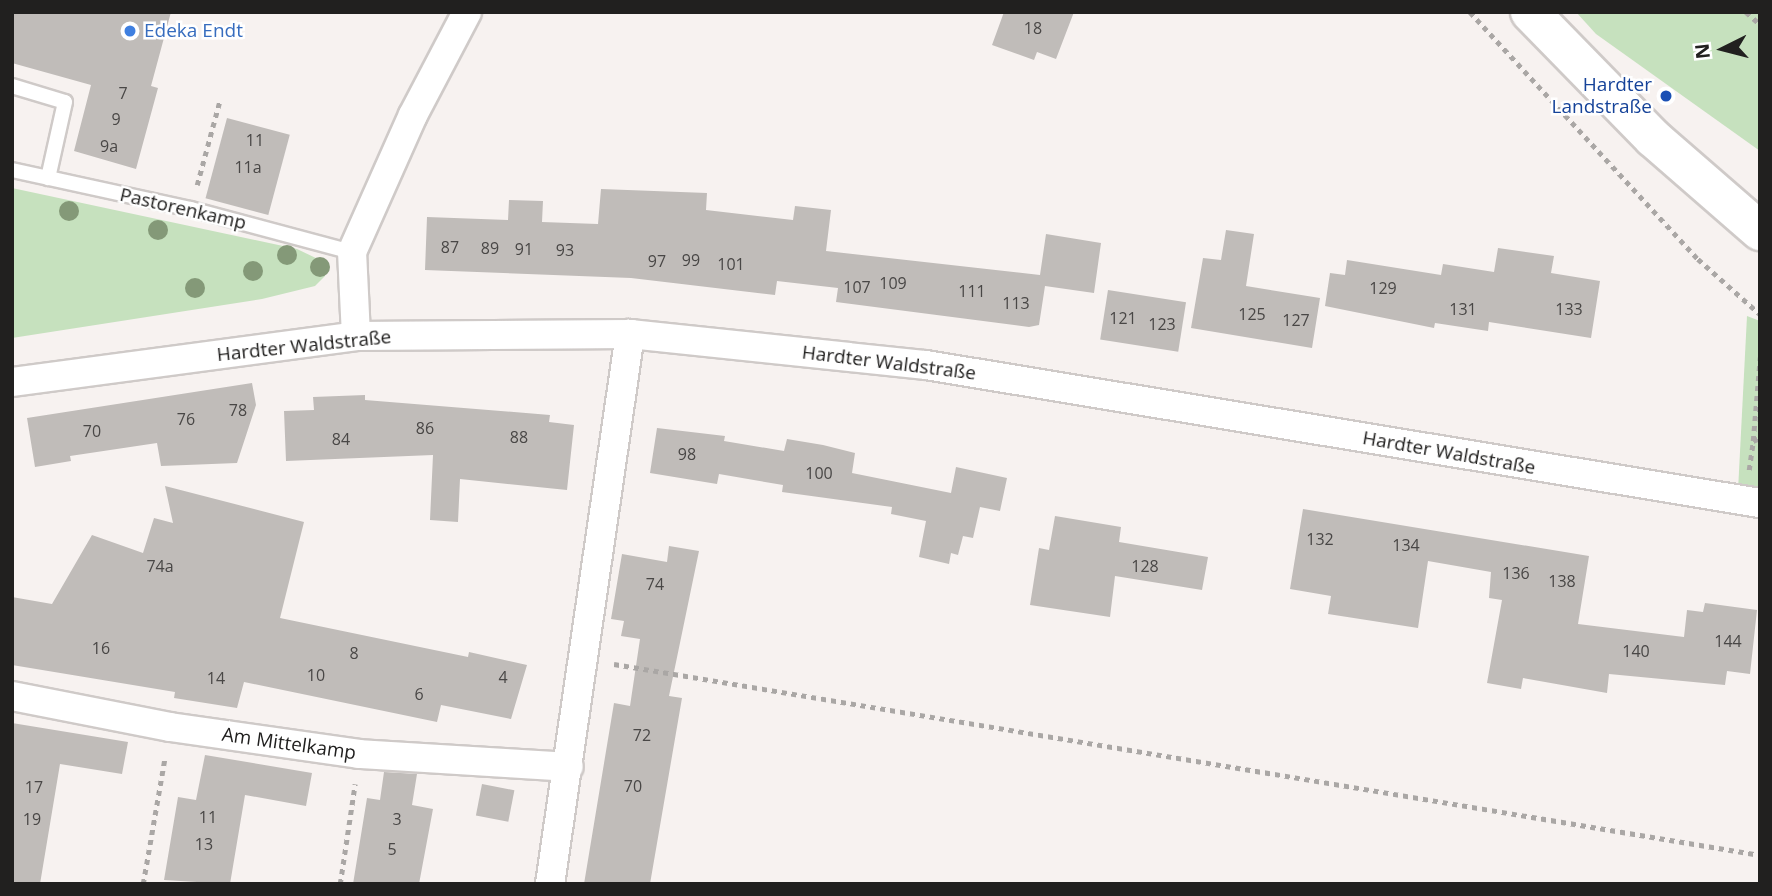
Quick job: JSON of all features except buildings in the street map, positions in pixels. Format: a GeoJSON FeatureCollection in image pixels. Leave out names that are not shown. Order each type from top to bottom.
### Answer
{"type":"FeatureCollection","features":[{"type":"Feature","properties":{"kind":"main road"},"geometry":{"type":"LineString","coordinates":[[1530,12],[1670,154],[1760,231]]}},
{"type":"Feature","properties":{"kind":"street"},"geometry":{"type":"LineString","coordinates":[[356,336],[352,252],[412,115],[467,12]]}},
{"type":"Feature","properties":{"kind":"street"},"geometry":{"type":"LineString","coordinates":[[550,884],[569,767],[579,658],[629,334]]}},
{"type":"Feature","properties":{"kind":"street","name":"Hardter Waldstraße"},"geometry":{"type":"LineString","coordinates":[[12,382],[356,336],[629,334],[926,365],[1760,503]]}},
{"type":"Feature","properties":{"kind":"street","name":"Am Mittelkamp"},"geometry":{"type":"LineString","coordinates":[[12,696],[170,727],[359,754],[569,767]]}},
{"type":"Feature","properties":{"kind":"lane"},"geometry":{"type":"LineString","coordinates":[[12,86],[65,102],[48,178]]}},
{"type":"Feature","properties":{"kind":"lane","name":"Pastorenkamp"},"geometry":{"type":"LineString","coordinates":[[12,170],[191,209],[352,252]]}},
{"type":"Feature","properties":{"kind":"path"},"geometry":{"type":"LineString","coordinates":[[1469,12],[1698,259],[1760,314]]}},
{"type":"Feature","properties":{"kind":"path"},"geometry":{"type":"LineString","coordinates":[[1746,12],[1760,24]]}},
{"type":"Feature","properties":{"kind":"path"},"geometry":{"type":"LineString","coordinates":[[191,209],[219,100]]}},
{"type":"Feature","properties":{"kind":"path"},"geometry":{"type":"LineString","coordinates":[[1753,441],[1760,357]]}},
{"type":"Feature","properties":{"kind":"path"},"geometry":{"type":"LineString","coordinates":[[579,658],[1760,855]]}},
{"type":"Feature","properties":{"kind":"path"},"geometry":{"type":"LineString","coordinates":[[143,884],[170,727]]}},
{"type":"Feature","properties":{"kind":"path"},"geometry":{"type":"LineString","coordinates":[[340,884],[359,754]]}},
{"type":"Feature","properties":{"kind":"green space"},"geometry":{"type":"Polygon","coordinates":[[[1576,12],[1760,12],[1760,151],[1596,34],[1576,12]]]}},
{"type":"Feature","properties":{"kind":"green space"},"geometry":{"type":"Polygon","coordinates":[[[12,188],[297,249],[322,261],[325,276],[315,286],[262,299],[12,338],[12,188]]]}},
{"type":"Feature","properties":{"kind":"green space"},"geometry":{"type":"Polygon","coordinates":[[[1747,316],[1760,321],[1760,513],[1737,510],[1747,316]]]}},
{"type":"Feature","properties":{"kind":"place","name":"Edeka Endt"},"geometry":{"type":"Point","coordinates":[130,31]}},
{"type":"Feature","properties":{"kind":"place","name":"Hardter Landstraße"},"geometry":{"type":"Point","coordinates":[1666,96]}}]}
